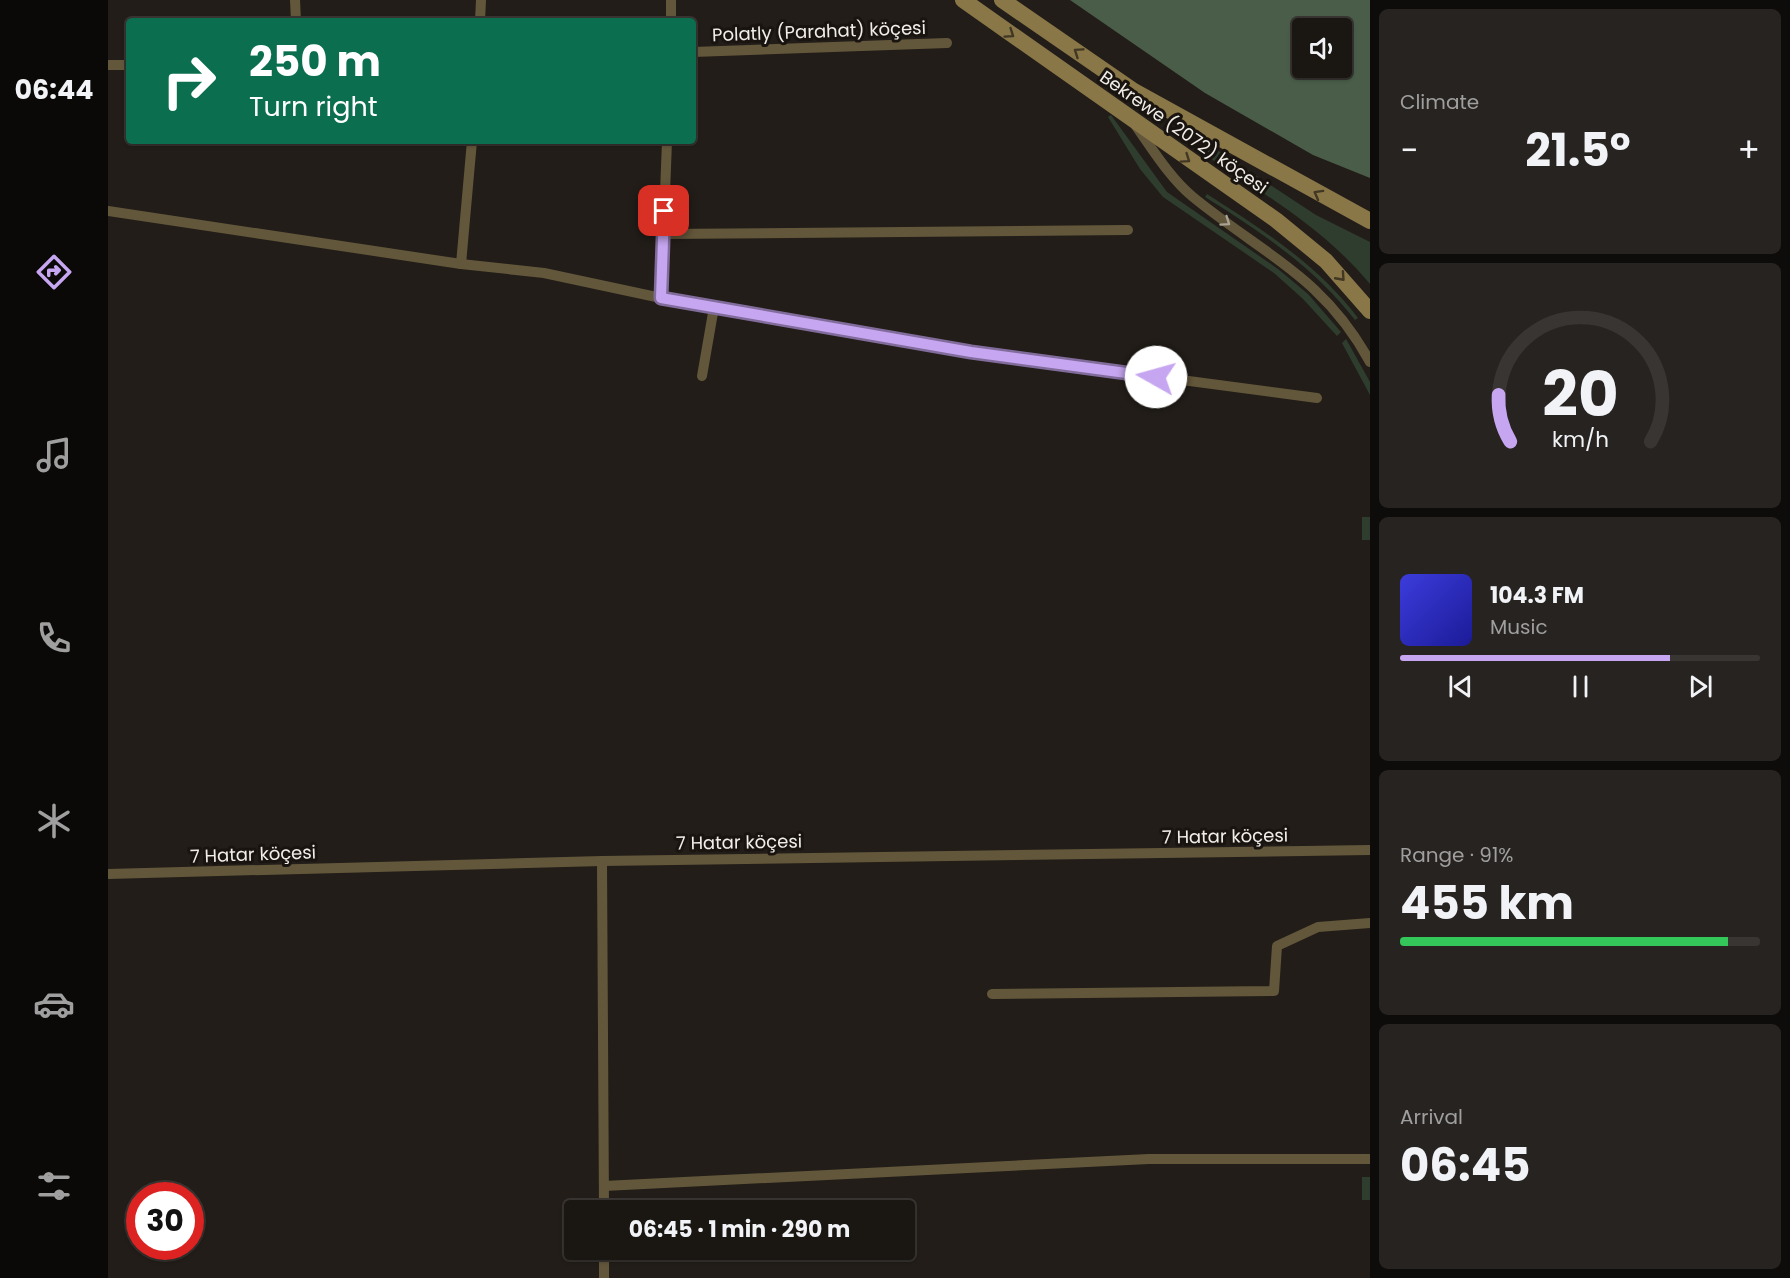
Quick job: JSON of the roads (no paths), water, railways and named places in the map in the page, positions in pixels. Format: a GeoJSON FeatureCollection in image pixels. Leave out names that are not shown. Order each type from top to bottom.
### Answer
{"type":"FeatureCollection","features":[{"type":"Feature","properties":{"kind":"main road","name":"Bekrewe (2072) köçesi"},"geometry":{"type":"LineString","coordinates":[[963,0],[1303,241],[1326,261],[1370,311]]}},
{"type":"Feature","properties":{"kind":"main road","name":"Bekrewe (2072) köçesi"},"geometry":{"type":"LineString","coordinates":[[1002,0],[1134,91],[1370,221]]}},
{"type":"Feature","properties":{"kind":"street"},"geometry":{"type":"LineString","coordinates":[[295,0],[296,18]]}},
{"type":"Feature","properties":{"kind":"street"},"geometry":{"type":"LineString","coordinates":[[480,18],[481,0]]}},
{"type":"Feature","properties":{"kind":"street"},"geometry":{"type":"LineString","coordinates":[[671,0],[671,18]]}},
{"type":"Feature","properties":{"kind":"street","name":"Polatly (Parahat) köçesi"},"geometry":{"type":"LineString","coordinates":[[696,52],[947,43]]}},
{"type":"Feature","properties":{"kind":"street"},"geometry":{"type":"LineString","coordinates":[[108,65],[126,65]]}},
{"type":"Feature","properties":{"kind":"street"},"geometry":{"type":"LineString","coordinates":[[1130,118],[1164,166],[1192,196],[1310,283],[1343,320],[1370,362]]}},
{"type":"Feature","properties":{"kind":"street"},"geometry":{"type":"LineString","coordinates":[[461,264],[472,144]]}},
{"type":"Feature","properties":{"kind":"street"},"geometry":{"type":"LineString","coordinates":[[661,298],[667,144]]}},
{"type":"Feature","properties":{"kind":"street"},"geometry":{"type":"LineString","coordinates":[[108,211],[461,264],[544,273],[661,298],[971,352],[1317,398]]}},
{"type":"Feature","properties":{"kind":"street"},"geometry":{"type":"LineString","coordinates":[[663,234],[1128,230]]}},
{"type":"Feature","properties":{"kind":"street"},"geometry":{"type":"LineString","coordinates":[[702,376],[714,307]]}},
{"type":"Feature","properties":{"kind":"street","name":"7 Hatar köçesi"},"geometry":{"type":"LineString","coordinates":[[108,874],[603,861],[1370,850]]}},
{"type":"Feature","properties":{"kind":"street"},"geometry":{"type":"LineString","coordinates":[[603,861],[604,1200]]}},
{"type":"Feature","properties":{"kind":"street"},"geometry":{"type":"LineString","coordinates":[[992,994],[1274,991],[1277,946],[1318,927],[1370,923]]}},
{"type":"Feature","properties":{"kind":"street"},"geometry":{"type":"LineString","coordinates":[[604,1186],[1149,1159],[1370,1159]]}},
{"type":"Feature","properties":{"kind":"street"},"geometry":{"type":"LineString","coordinates":[[604,1260],[604,1278]]}}]}
